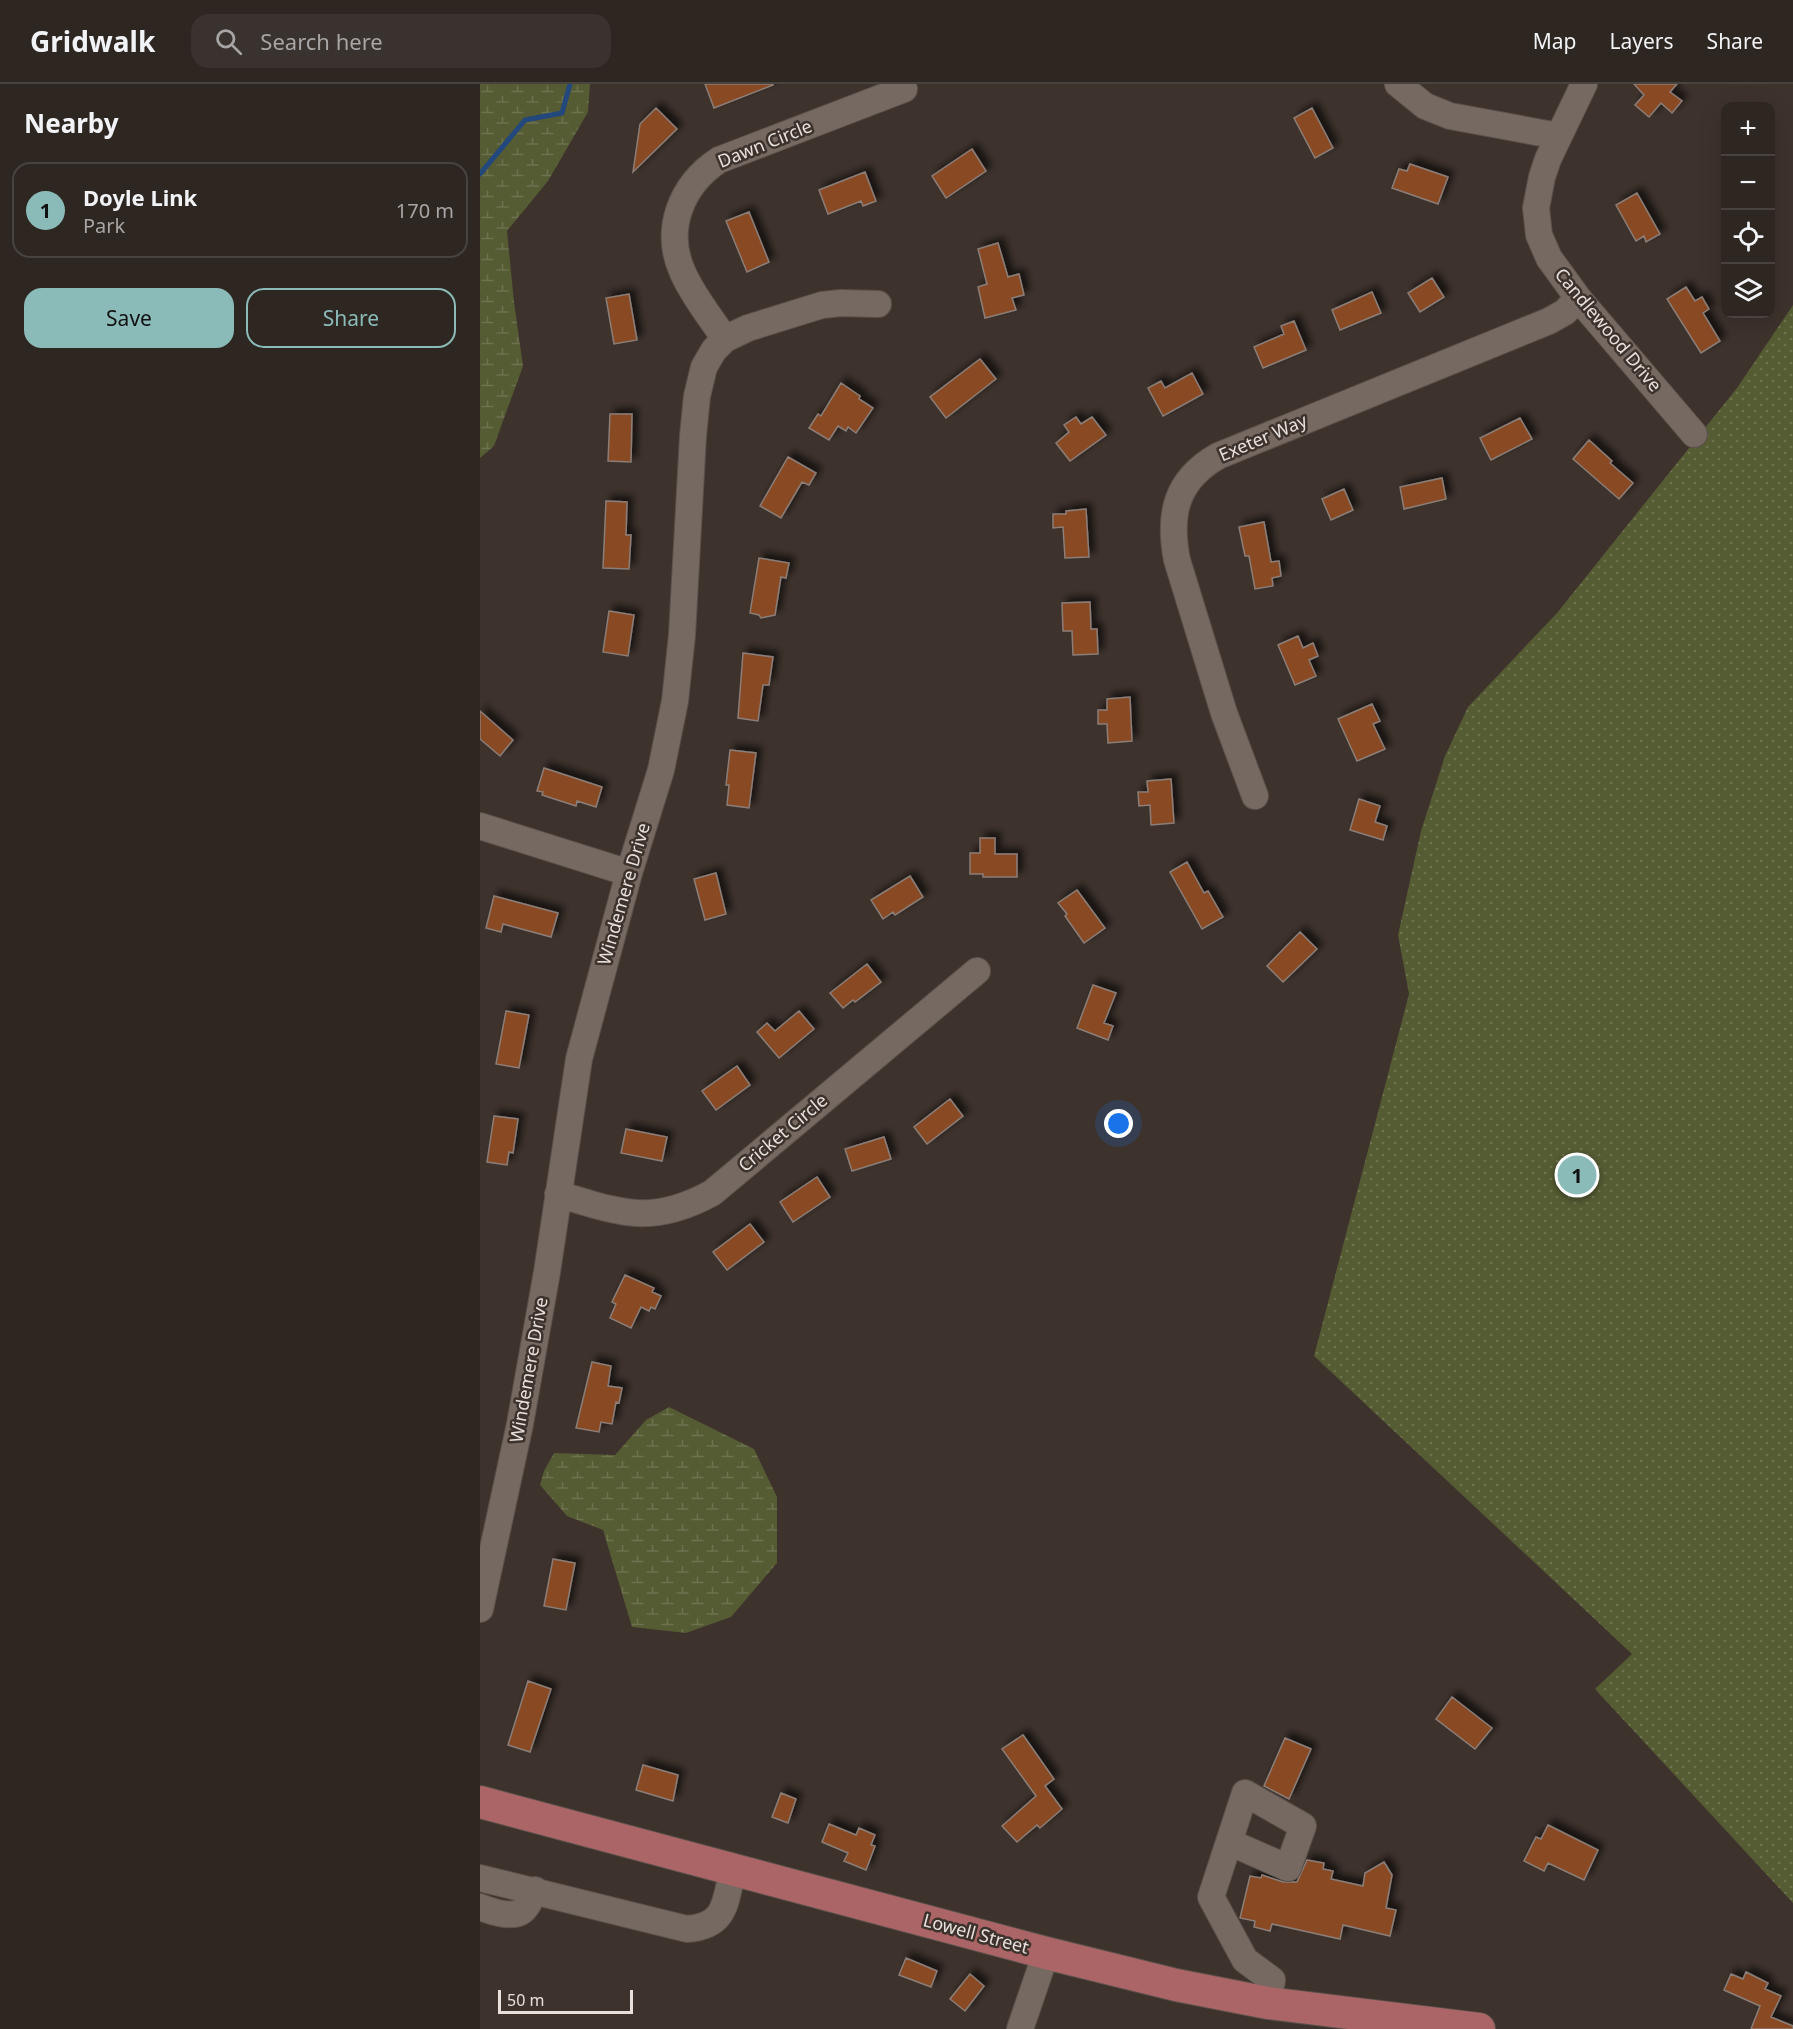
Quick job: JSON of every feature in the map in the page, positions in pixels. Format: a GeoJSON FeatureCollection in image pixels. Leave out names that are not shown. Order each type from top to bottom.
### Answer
{"type":"FeatureCollection","features":[{"type":"Feature","properties":{"kind":"main road","name":"Lowell Street"},"geometry":{"type":"LineString","coordinates":[[480,1802],[1046,1953],[1176,1985],[1268,2003],[1427,2026],[1479,2029]]}},
{"type":"Feature","properties":{"kind":"street"},"geometry":{"type":"LineString","coordinates":[[1398,84],[1425,106],[1450,116],[1558,136]]}},
{"type":"Feature","properties":{"kind":"street","name":"Candlewood Drive"},"geometry":{"type":"LineString","coordinates":[[1584,84],[1558,136],[1542,177],[1536,208],[1539,235],[1549,258],[1578,298],[1694,434]]}},
{"type":"Feature","properties":{"kind":"street","name":"Dawn Circle"},"geometry":{"type":"LineString","coordinates":[[725,339],[689,284],[678,260],[674,235],[676,222],[690,186],[719,160],[904,89]]}},
{"type":"Feature","properties":{"kind":"street","name":"Exeter Way"},"geometry":{"type":"LineString","coordinates":[[1255,796],[1224,713],[1177,560],[1173,525],[1180,493],[1196,471],[1218,456],[1549,321],[1565,312],[1578,298]]}},
{"type":"Feature","properties":{"kind":"street","name":"Windemere Drive"},"geometry":{"type":"LineString","coordinates":[[480,1609],[520,1424],[579,1059],[629,873],[661,770],[675,701],[682,635],[693,436],[697,396],[704,367],[708,358],[725,339],[748,328],[822,305],[878,304]]}},
{"type":"Feature","properties":{"kind":"street"},"geometry":{"type":"LineString","coordinates":[[480,826],[629,873]]}},
{"type":"Feature","properties":{"kind":"street","name":"Cricket Circle"},"geometry":{"type":"LineString","coordinates":[[558,1194],[603,1208],[634,1214],[677,1210],[693,1204],[712,1193],[977,971]]}},
{"type":"Feature","properties":{"kind":"street"},"geometry":{"type":"LineString","coordinates":[[1229,1842],[1211,1897],[1245,1960],[1272,1980],[1268,2003]]}},
{"type":"Feature","properties":{"kind":"street"},"geometry":{"type":"LineString","coordinates":[[480,1878],[687,1929],[704,1928],[716,1920],[724,1906],[733,1869]]}},
{"type":"Feature","properties":{"kind":"street"},"geometry":{"type":"LineString","coordinates":[[480,1906],[489,1911],[516,1915],[524,1910],[535,1890]]}},
{"type":"Feature","properties":{"kind":"street"},"geometry":{"type":"LineString","coordinates":[[1020,2029],[1046,1953]]}},
{"type":"Feature","properties":{"kind":"green space"},"geometry":{"type":"Polygon","coordinates":[[[480,84],[590,84],[588,112],[548,181],[507,231],[523,366],[494,446],[480,458],[480,84]]]}},
{"type":"Feature","properties":{"kind":"green space"},"geometry":{"type":"Polygon","coordinates":[[[1793,305],[1793,1903],[1595,1689],[1632,1654],[1314,1356],[1409,994],[1398,935],[1421,831],[1445,756],[1468,707],[1557,613],[1737,388],[1793,305]]]}},
{"type":"Feature","properties":{"kind":"green space"},"geometry":{"type":"Polygon","coordinates":[[[669,1407],[754,1449],[777,1497],[777,1563],[731,1617],[686,1633],[632,1627],[603,1530],[567,1516],[540,1485],[544,1471],[554,1453],[615,1455],[646,1420],[669,1407]]]}},
{"type":"Feature","properties":{"kind":"building"},"geometry":{"type":"Polygon","coordinates":[[[705,84],[773,84],[773,85],[714,108],[705,84]]]}},
{"type":"Feature","properties":{"kind":"building"},"geometry":{"type":"Polygon","coordinates":[[[1634,84],[1677,84],[1670,92],[1682,101],[1672,113],[1661,103],[1649,117],[1635,105],[1644,95],[1634,84]]]}},
{"type":"Feature","properties":{"kind":"building"},"geometry":{"type":"Polygon","coordinates":[[[656,108],[677,129],[633,172],[640,124],[656,108]]]}},
{"type":"Feature","properties":{"kind":"building"},"geometry":{"type":"Polygon","coordinates":[[[1312,108],[1333,148],[1315,158],[1294,118],[1312,108]]]}},
{"type":"Feature","properties":{"kind":"building"},"geometry":{"type":"Polygon","coordinates":[[[972,149],[986,171],[946,198],[932,176],[972,149]]]}},
{"type":"Feature","properties":{"kind":"building"},"geometry":{"type":"Polygon","coordinates":[[[1410,164],[1448,177],[1438,204],[1392,188],[1399,169],[1407,171],[1410,164]]]}},
{"type":"Feature","properties":{"kind":"building"},"geometry":{"type":"Polygon","coordinates":[[[865,172],[876,201],[863,206],[861,201],[828,214],[819,190],[865,172]]]}},
{"type":"Feature","properties":{"kind":"building"},"geometry":{"type":"Polygon","coordinates":[[[1637,193],[1660,234],[1646,242],[1644,236],[1636,241],[1616,205],[1637,193]]]}},
{"type":"Feature","properties":{"kind":"building"},"geometry":{"type":"Polygon","coordinates":[[[749,212],[769,262],[747,272],[726,221],[749,212]]]}},
{"type":"Feature","properties":{"kind":"building"},"geometry":{"type":"Polygon","coordinates":[[[998,243],[1008,277],[1019,274],[1024,295],[1012,298],[1016,310],[985,318],[978,287],[987,284],[978,249],[998,243]]]}},
{"type":"Feature","properties":{"kind":"building"},"geometry":{"type":"Polygon","coordinates":[[[1432,278],[1444,297],[1420,312],[1408,293],[1432,278]]]}},
{"type":"Feature","properties":{"kind":"building"},"geometry":{"type":"Polygon","coordinates":[[[1686,287],[1695,301],[1702,297],[1709,309],[1703,313],[1720,341],[1701,353],[1667,299],[1686,287]]]}},
{"type":"Feature","properties":{"kind":"building"},"geometry":{"type":"Polygon","coordinates":[[[1372,292],[1381,313],[1340,330],[1332,310],[1372,292]]]}},
{"type":"Feature","properties":{"kind":"building"},"geometry":{"type":"Polygon","coordinates":[[[629,294],[637,340],[614,344],[606,298],[629,294]]]}},
{"type":"Feature","properties":{"kind":"building"},"geometry":{"type":"Polygon","coordinates":[[[1294,321],[1306,350],[1263,368],[1254,347],[1284,334],[1281,326],[1294,321]]]}},
{"type":"Feature","properties":{"kind":"building"},"geometry":{"type":"Polygon","coordinates":[[[980,359],[996,379],[946,418],[930,397],[980,359]]]}},
{"type":"Feature","properties":{"kind":"building"},"geometry":{"type":"Polygon","coordinates":[[[1192,373],[1203,394],[1163,416],[1148,388],[1161,381],[1165,388],[1192,373]]]}},
{"type":"Feature","properties":{"kind":"building"},"geometry":{"type":"Polygon","coordinates":[[[841,383],[873,408],[856,433],[848,427],[846,431],[838,426],[829,440],[809,428],[818,414],[821,416],[841,383]]]}},
{"type":"Feature","properties":{"kind":"building"},"geometry":{"type":"Polygon","coordinates":[[[610,414],[632,414],[631,462],[608,461],[610,414]]]}},
{"type":"Feature","properties":{"kind":"building"},"geometry":{"type":"Polygon","coordinates":[[[1076,417],[1081,424],[1092,417],[1106,435],[1070,461],[1056,443],[1069,432],[1064,425],[1076,417]]]}},
{"type":"Feature","properties":{"kind":"building"},"geometry":{"type":"Polygon","coordinates":[[[1520,418],[1532,439],[1491,460],[1480,438],[1520,418]]]}},
{"type":"Feature","properties":{"kind":"building"},"geometry":{"type":"Polygon","coordinates":[[[1589,440],[1633,483],[1619,499],[1573,459],[1589,440]]]}},
{"type":"Feature","properties":{"kind":"building"},"geometry":{"type":"Polygon","coordinates":[[[788,457],[816,473],[809,485],[802,482],[781,518],[760,506],[788,457]]]}},
{"type":"Feature","properties":{"kind":"building"},"geometry":{"type":"Polygon","coordinates":[[[1442,478],[1446,499],[1404,509],[1400,487],[1442,478]]]}},
{"type":"Feature","properties":{"kind":"building"},"geometry":{"type":"Polygon","coordinates":[[[1344,489],[1353,510],[1331,520],[1322,499],[1344,489]]]}},
{"type":"Feature","properties":{"kind":"building"},"geometry":{"type":"Polygon","coordinates":[[[606,501],[627,502],[626,535],[631,535],[629,569],[603,568],[606,501]]]}},
{"type":"Feature","properties":{"kind":"building"},"geometry":{"type":"Polygon","coordinates":[[[1086,509],[1089,557],[1065,558],[1063,527],[1053,528],[1053,514],[1066,514],[1066,511],[1086,509]]]}},
{"type":"Feature","properties":{"kind":"building"},"geometry":{"type":"Polygon","coordinates":[[[1264,522],[1271,562],[1279,561],[1281,576],[1272,578],[1273,586],[1255,589],[1249,556],[1245,556],[1239,527],[1264,522]]]}},
{"type":"Feature","properties":{"kind":"building"},"geometry":{"type":"Polygon","coordinates":[[[759,558],[789,563],[786,578],[781,577],[775,615],[761,618],[759,615],[750,613],[759,558]]]}},
{"type":"Feature","properties":{"kind":"building"},"geometry":{"type":"Polygon","coordinates":[[[1090,602],[1091,629],[1097,629],[1098,654],[1073,655],[1072,631],[1063,631],[1062,603],[1090,602]]]}},
{"type":"Feature","properties":{"kind":"building"},"geometry":{"type":"Polygon","coordinates":[[[609,611],[634,615],[628,656],[603,652],[609,611]]]}},
{"type":"Feature","properties":{"kind":"building"},"geometry":{"type":"Polygon","coordinates":[[[1298,636],[1303,648],[1313,643],[1318,656],[1309,660],[1316,676],[1295,685],[1278,645],[1298,636]]]}},
{"type":"Feature","properties":{"kind":"building"},"geometry":{"type":"Polygon","coordinates":[[[743,653],[773,657],[769,685],[763,685],[758,721],[738,718],[743,653]]]}},
{"type":"Feature","properties":{"kind":"building"},"geometry":{"type":"Polygon","coordinates":[[[1130,697],[1132,741],[1108,743],[1107,724],[1098,724],[1098,710],[1107,710],[1107,699],[1130,697]]]}},
{"type":"Feature","properties":{"kind":"building"},"geometry":{"type":"Polygon","coordinates":[[[1372,704],[1380,721],[1373,724],[1385,749],[1357,761],[1338,719],[1372,704]]]}},
{"type":"Feature","properties":{"kind":"building"},"geometry":{"type":"Polygon","coordinates":[[[480,711],[513,740],[500,756],[480,739],[480,711]]]}},
{"type":"Feature","properties":{"kind":"building"},"geometry":{"type":"Polygon","coordinates":[[[730,750],[756,753],[749,808],[727,805],[729,785],[726,785],[730,750]]]}},
{"type":"Feature","properties":{"kind":"building"},"geometry":{"type":"Polygon","coordinates":[[[544,768],[602,787],[596,807],[577,801],[576,806],[542,795],[543,792],[537,791],[544,768]]]}},
{"type":"Feature","properties":{"kind":"building"},"geometry":{"type":"Polygon","coordinates":[[[1171,779],[1174,823],[1151,825],[1150,805],[1139,806],[1138,792],[1148,792],[1147,781],[1171,779]]]}},
{"type":"Feature","properties":{"kind":"building"},"geometry":{"type":"Polygon","coordinates":[[[1359,799],[1380,806],[1375,822],[1387,826],[1383,840],[1350,830],[1359,799]]]}},
{"type":"Feature","properties":{"kind":"building"},"geometry":{"type":"Polygon","coordinates":[[[980,838],[995,838],[995,854],[1017,854],[1017,877],[983,877],[983,874],[970,874],[970,853],[980,853],[980,838]]]}},
{"type":"Feature","properties":{"kind":"building"},"geometry":{"type":"Polygon","coordinates":[[[1187,862],[1204,893],[1208,891],[1223,917],[1202,929],[1170,872],[1187,862]]]}},
{"type":"Feature","properties":{"kind":"building"},"geometry":{"type":"Polygon","coordinates":[[[716,873],[726,914],[705,920],[694,879],[716,873]]]}},
{"type":"Feature","properties":{"kind":"building"},"geometry":{"type":"Polygon","coordinates":[[[910,876],[923,897],[895,915],[893,912],[883,919],[871,900],[910,876]]]}},
{"type":"Feature","properties":{"kind":"building"},"geometry":{"type":"Polygon","coordinates":[[[1077,890],[1105,928],[1084,943],[1058,903],[1077,890]]]}},
{"type":"Feature","properties":{"kind":"building"},"geometry":{"type":"Polygon","coordinates":[[[494,896],[558,913],[551,937],[503,924],[501,932],[486,928],[494,896]]]}},
{"type":"Feature","properties":{"kind":"building"},"geometry":{"type":"Polygon","coordinates":[[[1300,932],[1317,949],[1283,982],[1267,966],[1300,932]]]}},
{"type":"Feature","properties":{"kind":"building"},"geometry":{"type":"Polygon","coordinates":[[[867,964],[881,982],[855,1002],[853,1000],[843,1008],[830,993],[867,964]]]}},
{"type":"Feature","properties":{"kind":"building"},"geometry":{"type":"Polygon","coordinates":[[[1093,985],[1116,993],[1104,1023],[1113,1026],[1108,1040],[1077,1028],[1093,985]]]}},
{"type":"Feature","properties":{"kind":"building"},"geometry":{"type":"Polygon","coordinates":[[[506,1011],[529,1015],[519,1068],[496,1064],[506,1011]]]}},
{"type":"Feature","properties":{"kind":"building"},"geometry":{"type":"Polygon","coordinates":[[[799,1011],[814,1029],[779,1058],[757,1032],[767,1023],[775,1031],[799,1011]]]}},
{"type":"Feature","properties":{"kind":"building"},"geometry":{"type":"Polygon","coordinates":[[[737,1066],[750,1085],[716,1110],[702,1091],[737,1066]]]}},
{"type":"Feature","properties":{"kind":"building"},"geometry":{"type":"Polygon","coordinates":[[[950,1099],[963,1116],[927,1144],[914,1127],[950,1099]]]}},
{"type":"Feature","properties":{"kind":"building"},"geometry":{"type":"Polygon","coordinates":[[[494,1116],[518,1119],[513,1153],[509,1152],[507,1165],[487,1162],[494,1116]]]}},
{"type":"Feature","properties":{"kind":"building"},"geometry":{"type":"Polygon","coordinates":[[[626,1129],[667,1137],[662,1161],[621,1153],[626,1129]]]}},
{"type":"Feature","properties":{"kind":"building"},"geometry":{"type":"Polygon","coordinates":[[[884,1137],[891,1159],[852,1171],[845,1149],[884,1137]]]}},
{"type":"Feature","properties":{"kind":"building"},"geometry":{"type":"Polygon","coordinates":[[[817,1177],[830,1197],[793,1222],[780,1202],[817,1177]]]}},
{"type":"Feature","properties":{"kind":"building"},"geometry":{"type":"Polygon","coordinates":[[[750,1224],[764,1242],[727,1270],[713,1252],[750,1224]]]}},
{"type":"Feature","properties":{"kind":"building"},"geometry":{"type":"Polygon","coordinates":[[[625,1275],[654,1288],[652,1292],[661,1296],[655,1309],[651,1307],[649,1311],[641,1307],[631,1328],[610,1318],[616,1304],[612,1302],[625,1275]]]}},
{"type":"Feature","properties":{"kind":"building"},"geometry":{"type":"Polygon","coordinates":[[[592,1362],[611,1366],[608,1386],[622,1388],[619,1403],[616,1402],[612,1424],[601,1422],[599,1432],[576,1428],[592,1362]]]}},
{"type":"Feature","properties":{"kind":"building"},"geometry":{"type":"Polygon","coordinates":[[[553,1559],[575,1563],[566,1610],[544,1606],[553,1559]]]}},
{"type":"Feature","properties":{"kind":"building"},"geometry":{"type":"Polygon","coordinates":[[[528,1681],[551,1689],[530,1752],[508,1745],[528,1681]]]}},
{"type":"Feature","properties":{"kind":"building"},"geometry":{"type":"Polygon","coordinates":[[[1452,1697],[1492,1728],[1475,1749],[1436,1719],[1452,1697]]]}},
{"type":"Feature","properties":{"kind":"building"},"geometry":{"type":"Polygon","coordinates":[[[1023,1735],[1054,1779],[1045,1786],[1062,1809],[1040,1828],[1037,1825],[1017,1842],[1002,1826],[1036,1796],[1002,1749],[1023,1735]]]}},
{"type":"Feature","properties":{"kind":"building"},"geometry":{"type":"Polygon","coordinates":[[[1285,1738],[1311,1749],[1289,1799],[1264,1786],[1285,1738]]]}},
{"type":"Feature","properties":{"kind":"building"},"geometry":{"type":"Polygon","coordinates":[[[643,1765],[678,1775],[673,1801],[636,1790],[643,1765]]]}},
{"type":"Feature","properties":{"kind":"building"},"geometry":{"type":"Polygon","coordinates":[[[781,1793],[796,1799],[788,1823],[772,1817],[781,1793]]]}},
{"type":"Feature","properties":{"kind":"building"},"geometry":{"type":"Polygon","coordinates":[[[829,1824],[856,1835],[859,1828],[875,1835],[871,1845],[875,1846],[866,1870],[844,1861],[848,1853],[822,1842],[829,1824]]]}},
{"type":"Feature","properties":{"kind":"building"},"geometry":{"type":"Polygon","coordinates":[[[1548,1825],[1598,1850],[1584,1880],[1548,1863],[1544,1871],[1524,1861],[1536,1837],[1541,1839],[1548,1825]]]}},
{"type":"Feature","properties":{"kind":"building"},"geometry":{"type":"Polygon","coordinates":[[[1307,1860],[1324,1863],[1323,1869],[1333,1871],[1331,1879],[1363,1886],[1365,1873],[1384,1862],[1392,1875],[1386,1908],[1396,1910],[1390,1936],[1343,1925],[1340,1939],[1272,1924],[1270,1931],[1254,1927],[1255,1921],[1240,1918],[1250,1876],[1261,1878],[1262,1875],[1283,1882],[1297,1882],[1307,1860]]]}},
{"type":"Feature","properties":{"kind":"building"},"geometry":{"type":"Polygon","coordinates":[[[906,1958],[937,1971],[931,1987],[899,1975],[906,1958]]]}},
{"type":"Feature","properties":{"kind":"building"},"geometry":{"type":"Polygon","coordinates":[[[1746,1972],[1768,1983],[1765,1989],[1781,1996],[1771,2017],[1793,2026],[1793,2029],[1751,2029],[1760,2006],[1724,1990],[1731,1974],[1743,1979],[1746,1972]]]}},
{"type":"Feature","properties":{"kind":"building"},"geometry":{"type":"Polygon","coordinates":[[[970,1974],[984,1986],[965,2011],[950,1999],[970,1974]]]}},
{"type":"Feature","properties":{"kind":"waterway"},"geometry":{"type":"LineString","coordinates":[[480,174],[525,120],[562,113],[570,84]]}},
{"type":"Feature","properties":{"kind":"place","name":"Doyle Link"},"geometry":{"type":"Point","coordinates":[1577,1175]}}]}
